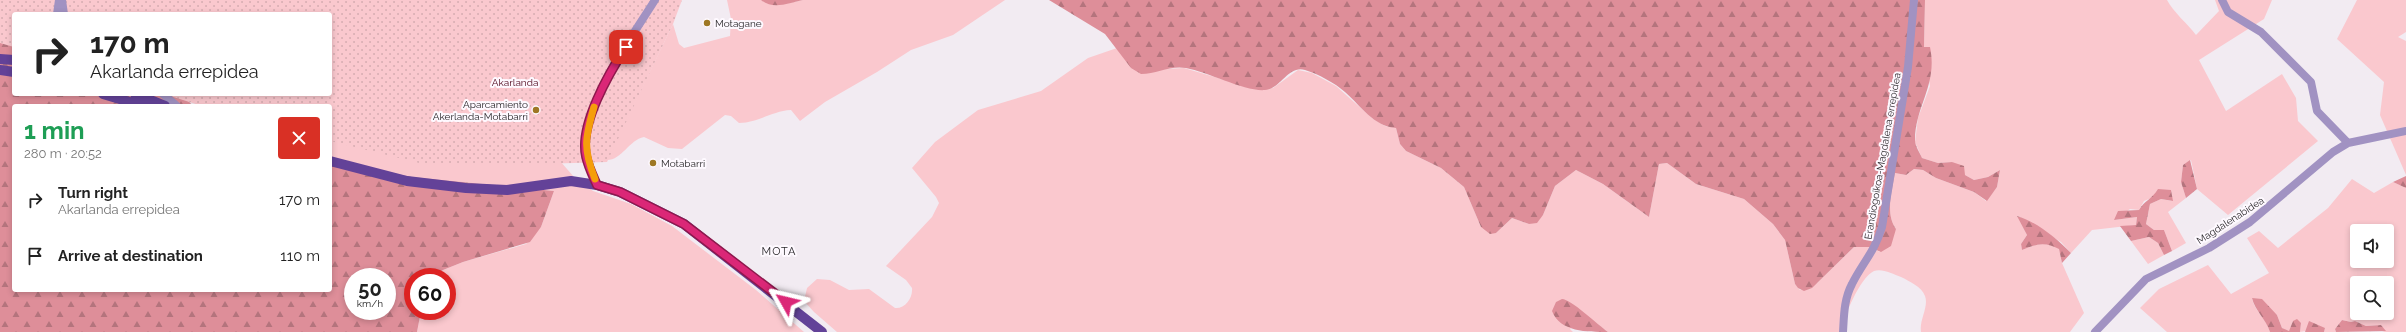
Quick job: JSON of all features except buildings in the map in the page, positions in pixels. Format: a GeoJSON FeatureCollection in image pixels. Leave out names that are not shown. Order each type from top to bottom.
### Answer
{"type":"FeatureCollection","features":[{"type":"Feature","properties":{"kind":"main road"},"geometry":{"type":"LineString","coordinates":[[0,59],[12,62]]}},
{"type":"Feature","properties":{"kind":"main road"},"geometry":{"type":"LineString","coordinates":[[0,69],[12,72]]}},
{"type":"Feature","properties":{"kind":"main road"},"geometry":{"type":"LineString","coordinates":[[113,96],[154,104]]}},
{"type":"Feature","properties":{"kind":"main road"},"geometry":{"type":"LineString","coordinates":[[332,162],[407,181],[466,188],[507,190],[571,181],[597,185],[620,192],[684,224],[822,332]]}},
{"type":"Feature","properties":{"kind":"street"},"geometry":{"type":"LineString","coordinates":[[57,12],[60,0]]}},
{"type":"Feature","properties":{"kind":"street"},"geometry":{"type":"LineString","coordinates":[[60,0],[63,12]]}},
{"type":"Feature","properties":{"kind":"street"},"geometry":{"type":"LineString","coordinates":[[597,185],[586,155],[586,144],[592,114],[604,81],[655,0]]}},
{"type":"Feature","properties":{"kind":"street","name":"Erandiogoikoa-Magdalena errepidea"},"geometry":{"type":"LineString","coordinates":[[1843,332],[1844,306],[1852,284],[1876,246],[1882,227],[1908,67],[1914,0]]}},
{"type":"Feature","properties":{"kind":"street"},"geometry":{"type":"LineString","coordinates":[[2222,0],[2228,12],[2260,32],[2311,82],[2317,111],[2348,144]]}},
{"type":"Feature","properties":{"kind":"street"},"geometry":{"type":"LineString","coordinates":[[0,69],[12,63]]}},
{"type":"Feature","properties":{"kind":"street"},"geometry":{"type":"LineString","coordinates":[[124,96],[138,101]]}},
{"type":"Feature","properties":{"kind":"street"},"geometry":{"type":"LineString","coordinates":[[166,96],[176,104]]}},
{"type":"Feature","properties":{"kind":"street","name":"Magdalenabidea"},"geometry":{"type":"LineString","coordinates":[[2095,332],[2146,279],[2208,248],[2250,222],[2333,152],[2348,144],[2406,131]]}},
{"type":"Feature","properties":{"kind":"green space"},"geometry":{"type":"Polygon","coordinates":[[[0,0],[12,12],[12,96],[184,96],[191,104],[12,104],[12,292],[332,292],[332,160],[412,177],[554,191],[541,227],[530,242],[448,268],[404,268],[404,320],[419,320],[417,332],[0,332],[0,0]]]}},
{"type":"Feature","properties":{"kind":"green space","name":"Akarlanda"},"geometry":{"type":"Polygon","coordinates":[[[0,0],[682,0],[673,24],[607,162],[504,165],[419,163],[332,141],[332,104],[196,104],[170,96],[332,96],[332,12],[12,12],[12,46],[0,43],[0,0]]]}},
{"type":"Feature","properties":{"kind":"green space"},"geometry":{"type":"Polygon","coordinates":[[[727,0],[761,0],[779,5],[803,0],[1005,0],[953,35],[911,50],[877,72],[825,102],[800,121],[791,110],[778,112],[753,121],[739,123],[731,116],[725,115],[682,149],[668,148],[644,137],[634,142],[617,157],[607,160],[673,24],[679,44],[684,48],[730,36],[731,19],[727,0]]]}},
{"type":"Feature","properties":{"kind":"green space"},"geometry":{"type":"Polygon","coordinates":[[[761,0],[803,0],[787,4],[771,5],[761,0]]]}},
{"type":"Feature","properties":{"kind":"green space"},"geometry":{"type":"Polygon","coordinates":[[[1049,0],[1925,0],[1924,47],[1930,47],[1932,61],[1929,84],[1918,116],[1915,142],[1922,158],[1938,163],[1952,162],[1964,166],[1965,175],[1974,180],[1988,177],[2000,170],[1997,187],[1987,201],[1974,192],[1936,178],[1923,170],[1914,169],[1906,175],[1895,173],[1890,209],[1896,229],[1891,246],[1881,252],[1869,247],[1854,247],[1812,288],[1804,291],[1798,288],[1795,284],[1785,240],[1773,224],[1744,199],[1696,184],[1667,163],[1659,164],[1649,217],[1603,184],[1576,170],[1555,186],[1543,215],[1537,223],[1529,224],[1512,218],[1496,233],[1490,234],[1481,227],[1464,187],[1441,168],[1406,151],[1400,144],[1396,128],[1381,124],[1345,92],[1326,79],[1299,69],[1289,74],[1271,89],[1257,90],[1237,85],[1195,70],[1180,67],[1141,74],[1131,68],[1105,34],[1049,0]]]}},
{"type":"Feature","properties":{"kind":"green space"},"geometry":{"type":"Polygon","coordinates":[[[1925,0],[2167,0],[2196,35],[2219,11],[2215,0],[2272,0],[2264,19],[2199,60],[2226,111],[2282,74],[2296,98],[2298,121],[2318,141],[2228,215],[2197,189],[2191,160],[2183,165],[2181,182],[2186,198],[2168,212],[2186,243],[2172,251],[2164,230],[2154,230],[2146,224],[2150,204],[2161,199],[2172,201],[2171,190],[2144,201],[2139,210],[2130,209],[2114,220],[2137,217],[2136,225],[2092,230],[2071,253],[2061,242],[2018,216],[2027,235],[2021,244],[2022,250],[2040,244],[2059,248],[2062,263],[2084,313],[2070,332],[1921,332],[1921,323],[1926,305],[1925,296],[1918,287],[1908,280],[1880,270],[1874,271],[1863,281],[1853,298],[1839,332],[1608,332],[1584,315],[1570,329],[1573,332],[837,332],[804,301],[807,288],[817,279],[830,280],[849,290],[869,289],[895,308],[905,305],[910,299],[912,288],[906,280],[886,266],[932,217],[939,203],[936,197],[912,168],[935,142],[978,110],[1041,91],[1088,58],[1117,48],[1127,62],[1164,69],[1184,68],[1259,90],[1273,88],[1298,70],[1312,73],[1336,86],[1372,118],[1385,126],[1396,128],[1400,144],[1406,151],[1441,168],[1464,187],[1481,227],[1496,233],[1512,218],[1529,224],[1543,215],[1555,186],[1576,170],[1603,184],[1649,217],[1659,164],[1667,163],[1696,184],[1744,199],[1773,224],[1785,240],[1795,284],[1800,290],[1817,283],[1854,247],[1869,247],[1880,252],[1896,229],[1890,209],[1895,173],[1906,175],[1914,169],[1923,170],[1936,178],[1974,192],[1986,201],[1997,187],[2000,170],[1988,177],[1974,180],[1965,175],[1952,162],[1938,163],[1922,158],[1915,142],[1918,118],[1930,86],[1924,47],[1925,0]]]}},
{"type":"Feature","properties":{"kind":"green space"},"geometry":{"type":"Polygon","coordinates":[[[2357,0],[2406,0],[2406,32],[2398,37],[2406,41],[2406,175],[2380,115],[2384,82],[2337,39],[2357,0]]]}},
{"type":"Feature","properties":{"kind":"green space"},"geometry":{"type":"Polygon","coordinates":[[[332,123],[560,161],[574,177],[593,191],[631,204],[672,226],[756,290],[804,332],[417,332],[419,320],[456,320],[456,268],[448,268],[463,262],[526,244],[541,227],[554,191],[412,177],[332,160],[332,123]]]}},
{"type":"Feature","properties":{"kind":"green space"},"geometry":{"type":"Polygon","coordinates":[[[2190,160],[2197,189],[2186,198],[2181,182],[2183,165],[2190,160]]]}},
{"type":"Feature","properties":{"kind":"green space"},"geometry":{"type":"Polygon","coordinates":[[[2406,176],[2406,188],[2393,182],[2406,176]]]}},
{"type":"Feature","properties":{"kind":"green space"},"geometry":{"type":"Polygon","coordinates":[[[2352,179],[2374,193],[2393,182],[2406,188],[2406,332],[2382,332],[2385,331],[2381,325],[2366,326],[2355,321],[2351,322],[2342,320],[2335,329],[2336,332],[2324,332],[2325,328],[2300,332],[2301,323],[2293,321],[2289,332],[2282,328],[2277,315],[2252,298],[2255,307],[2266,323],[2270,332],[2167,332],[2140,308],[2159,289],[2208,265],[2231,294],[2269,273],[2247,238],[2259,231],[2278,248],[2328,208],[2352,179]]]}},
{"type":"Feature","properties":{"kind":"green space"},"geometry":{"type":"Polygon","coordinates":[[[2158,189],[2171,190],[2173,201],[2161,199],[2150,204],[2146,224],[2154,230],[2164,230],[2172,251],[2164,255],[2158,243],[2149,237],[2131,241],[2120,226],[2136,225],[2137,217],[2114,220],[2118,211],[2139,210],[2158,189]]]}},
{"type":"Feature","properties":{"kind":"green space"},"geometry":{"type":"Polygon","coordinates":[[[2017,216],[2032,222],[2046,231],[2071,253],[2062,263],[2059,249],[2054,246],[2040,244],[2022,250],[2021,244],[2027,235],[2017,216]]]}},
{"type":"Feature","properties":{"kind":"green space"},"geometry":{"type":"Polygon","coordinates":[[[2149,237],[2158,243],[2164,255],[2148,264],[2131,241],[2149,237]]]}},
{"type":"Feature","properties":{"kind":"green space"},"geometry":{"type":"Polygon","coordinates":[[[2252,298],[2262,299],[2277,315],[2282,328],[2289,331],[2293,321],[2297,319],[2301,323],[2300,332],[2270,332],[2253,303],[2252,298]]]}},
{"type":"Feature","properties":{"kind":"green space"},"geometry":{"type":"Polygon","coordinates":[[[1562,299],[1572,303],[1608,332],[1583,331],[1568,327],[1561,323],[1552,311],[1556,302],[1562,299]]]}},
{"type":"Feature","properties":{"kind":"green space"},"geometry":{"type":"Polygon","coordinates":[[[2342,320],[2351,322],[2355,321],[2366,326],[2381,325],[2386,331],[2336,332],[2335,329],[2342,320]]]}},
{"type":"Feature","properties":{"kind":"green space"},"geometry":{"type":"Polygon","coordinates":[[[2309,321],[2325,328],[2324,332],[2305,332],[2309,321]]]}},
{"type":"Feature","properties":{"kind":"slow traffic"},"geometry":{"type":"LineString","coordinates":[[594,107],[586,144],[586,155],[595,179]]}},
{"type":"Feature","properties":{"kind":"place","name":"Motagane"},"geometry":{"type":"Point","coordinates":[707,23]}},
{"type":"Feature","properties":{"kind":"place","name":"Aparcamiento Akerlanda-Motabarri"},"geometry":{"type":"Point","coordinates":[536,110]}},
{"type":"Feature","properties":{"kind":"place","name":"Motabarri"},"geometry":{"type":"Point","coordinates":[653,163]}},
{"type":"Feature","properties":{"kind":"district","name":"MOTA"},"geometry":{"type":"Point","coordinates":[779,251]}},
{"type":"Feature","properties":{"kind":"route"},"geometry":{"type":"LineString","coordinates":[[626,47],[604,81],[592,114],[586,144],[586,155],[597,185],[620,192],[684,224],[786,302]]}}]}
